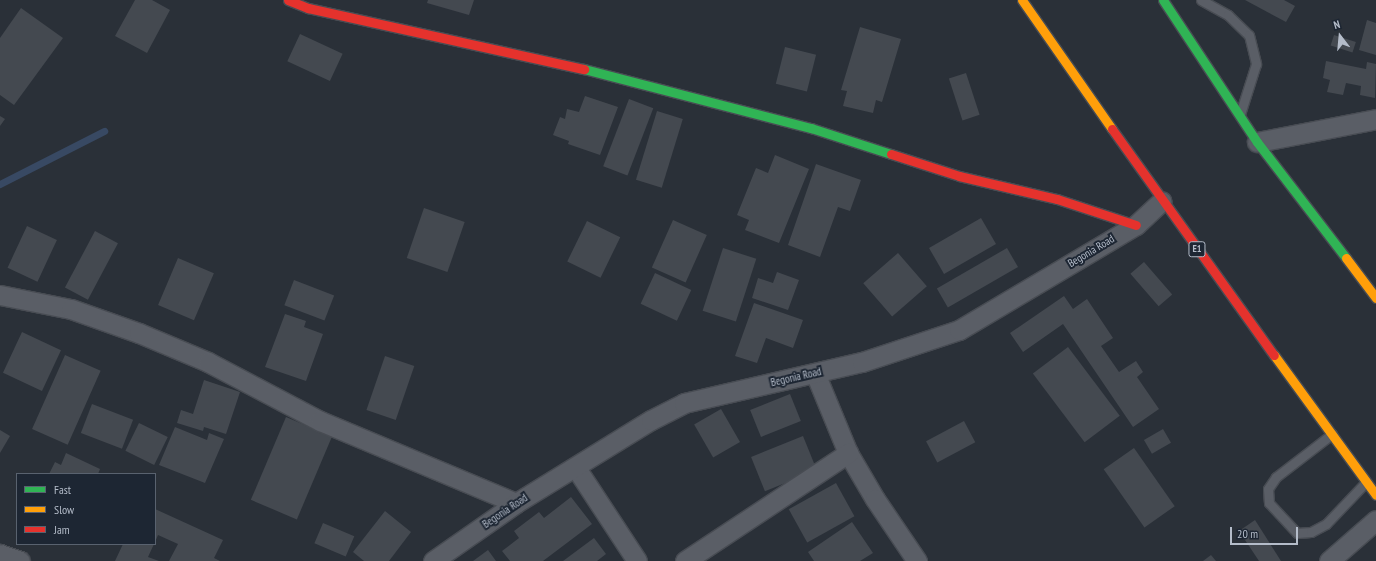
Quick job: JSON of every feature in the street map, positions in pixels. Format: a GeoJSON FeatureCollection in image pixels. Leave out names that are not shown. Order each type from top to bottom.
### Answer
{"type":"FeatureCollection","features":[{"type":"Feature","properties":{"kind":"main road"},"geometry":{"type":"LineString","coordinates":[[288,0],[308,8],[559,62],[788,122],[959,176],[1057,199],[1136,225]]}},
{"type":"Feature","properties":{"kind":"main road","name":"E1"},"geometry":{"type":"LineString","coordinates":[[1022,0],[1162,201],[1376,495]]}},
{"type":"Feature","properties":{"kind":"main road"},"geometry":{"type":"LineString","coordinates":[[1163,0],[1258,142],[1376,298]]}},
{"type":"Feature","properties":{"kind":"street"},"geometry":{"type":"LineString","coordinates":[[1258,142],[1376,119]]}},
{"type":"Feature","properties":{"kind":"street","name":"Begonia Road"},"geometry":{"type":"LineString","coordinates":[[433,561],[516,502],[576,468],[650,420],[684,403],[862,362],[959,330],[1136,225],[1162,201]]}},
{"type":"Feature","properties":{"kind":"street"},"geometry":{"type":"LineString","coordinates":[[0,295],[71,309],[139,333],[208,362],[320,421],[516,502]]}},
{"type":"Feature","properties":{"kind":"street"},"geometry":{"type":"LineString","coordinates":[[815,373],[848,453],[875,499],[917,561]]}},
{"type":"Feature","properties":{"kind":"street"},"geometry":{"type":"LineString","coordinates":[[685,561],[848,453]]}},
{"type":"Feature","properties":{"kind":"street"},"geometry":{"type":"LineString","coordinates":[[576,468],[637,561]]}},
{"type":"Feature","properties":{"kind":"street"},"geometry":{"type":"LineString","coordinates":[[1329,561],[1376,520]]}},
{"type":"Feature","properties":{"kind":"street"},"geometry":{"type":"LineString","coordinates":[[0,554],[20,561]]}},
{"type":"Feature","properties":{"kind":"lane"},"geometry":{"type":"LineString","coordinates":[[1201,0],[1228,15],[1249,35],[1256,64],[1240,114]]}},
{"type":"Feature","properties":{"kind":"lane"},"geometry":{"type":"LineString","coordinates":[[1332,434],[1276,477],[1268,489],[1269,503],[1296,533],[1311,532],[1326,524],[1366,482]]}},
{"type":"Feature","properties":{"kind":"building"},"geometry":{"type":"Polygon","coordinates":[[[135,0],[152,0],[170,10],[147,53],[115,36],[135,0]]]}},
{"type":"Feature","properties":{"kind":"building"},"geometry":{"type":"Polygon","coordinates":[[[428,0],[474,0],[469,15],[427,3],[428,0]]]}},
{"type":"Feature","properties":{"kind":"building"},"geometry":{"type":"Polygon","coordinates":[[[1245,0],[1284,0],[1295,6],[1286,22],[1245,0]]]}},
{"type":"Feature","properties":{"kind":"building"},"geometry":{"type":"Polygon","coordinates":[[[21,8],[63,38],[14,105],[0,95],[0,38],[21,8]]]}},
{"type":"Feature","properties":{"kind":"building"},"geometry":{"type":"Polygon","coordinates":[[[1367,20],[1376,23],[1376,55],[1359,50],[1367,20]]]}},
{"type":"Feature","properties":{"kind":"building"},"geometry":{"type":"Polygon","coordinates":[[[860,27],[901,39],[882,102],[876,100],[873,113],[843,106],[847,91],[841,90],[860,27]]]}},
{"type":"Feature","properties":{"kind":"building"},"geometry":{"type":"Polygon","coordinates":[[[300,34],[343,54],[330,81],[287,61],[300,34]]]}},
{"type":"Feature","properties":{"kind":"building"},"geometry":{"type":"Polygon","coordinates":[[[1334,35],[1356,42],[1352,53],[1331,45],[1334,35]]]}},
{"type":"Feature","properties":{"kind":"building"},"geometry":{"type":"Polygon","coordinates":[[[785,47],[816,55],[807,92],[776,84],[785,47]]]}},
{"type":"Feature","properties":{"kind":"building"},"geometry":{"type":"Polygon","coordinates":[[[1326,61],[1366,69],[1367,62],[1376,64],[1375,98],[1360,95],[1361,86],[1346,83],[1343,95],[1327,92],[1330,80],[1323,78],[1326,61]]]}},
{"type":"Feature","properties":{"kind":"building"},"geometry":{"type":"Polygon","coordinates":[[[966,73],[980,115],[962,120],[949,79],[966,73]]]}},
{"type":"Feature","properties":{"kind":"building"},"geometry":{"type":"Polygon","coordinates":[[[585,96],[618,107],[600,155],[568,144],[569,141],[553,135],[560,117],[565,119],[567,109],[579,112],[585,96]]]}},
{"type":"Feature","properties":{"kind":"building"},"geometry":{"type":"Polygon","coordinates":[[[629,99],[653,108],[627,176],[603,166],[629,99]]]}},
{"type":"Feature","properties":{"kind":"building"},"geometry":{"type":"Polygon","coordinates":[[[657,111],[683,119],[662,188],[636,180],[657,111]]]}},
{"type":"Feature","properties":{"kind":"building"},"geometry":{"type":"Polygon","coordinates":[[[0,116],[5,119],[0,126],[0,116]]]}},
{"type":"Feature","properties":{"kind":"building"},"geometry":{"type":"Polygon","coordinates":[[[775,155],[809,169],[779,243],[745,230],[749,220],[737,215],[756,168],[768,173],[775,155]]]}},
{"type":"Feature","properties":{"kind":"building"},"geometry":{"type":"Polygon","coordinates":[[[816,164],[861,180],[850,211],[838,207],[820,257],[788,245],[816,164]]]}},
{"type":"Feature","properties":{"kind":"building"},"geometry":{"type":"Polygon","coordinates":[[[424,208],[465,222],[447,272],[407,258],[424,208]]]}},
{"type":"Feature","properties":{"kind":"building"},"geometry":{"type":"Polygon","coordinates":[[[981,218],[996,244],[944,274],[929,248],[981,218]]]}},
{"type":"Feature","properties":{"kind":"building"},"geometry":{"type":"Polygon","coordinates":[[[673,220],[707,235],[686,283],[652,268],[673,220]]]}},
{"type":"Feature","properties":{"kind":"building"},"geometry":{"type":"Polygon","coordinates":[[[587,221],[620,237],[601,278],[567,261],[587,221]]]}},
{"type":"Feature","properties":{"kind":"building"},"geometry":{"type":"Polygon","coordinates":[[[27,226],[57,240],[37,282],[8,268],[27,226]]]}},
{"type":"Feature","properties":{"kind":"building"},"geometry":{"type":"Polygon","coordinates":[[[95,231],[118,243],[88,300],[65,288],[95,231]]]}},
{"type":"Feature","properties":{"kind":"building"},"geometry":{"type":"Polygon","coordinates":[[[723,248],[756,259],[736,322],[703,311],[723,248]]]}},
{"type":"Feature","properties":{"kind":"building"},"geometry":{"type":"Polygon","coordinates":[[[1007,248],[1018,267],[948,308],[937,288],[1007,248]]]}},
{"type":"Feature","properties":{"kind":"building"},"geometry":{"type":"Polygon","coordinates":[[[898,253],[927,286],[892,316],[863,283],[898,253]]]}},
{"type":"Feature","properties":{"kind":"building"},"geometry":{"type":"Polygon","coordinates":[[[178,258],[214,273],[194,320],[158,305],[178,258]]]}},
{"type":"Feature","properties":{"kind":"building"},"geometry":{"type":"Polygon","coordinates":[[[1144,262],[1172,294],[1159,306],[1130,274],[1144,262]]]}},
{"type":"Feature","properties":{"kind":"building"},"geometry":{"type":"Polygon","coordinates":[[[777,272],[799,280],[788,310],[752,298],[758,278],[773,283],[777,272]]]}},
{"type":"Feature","properties":{"kind":"building"},"geometry":{"type":"Polygon","coordinates":[[[655,273],[691,290],[677,321],[641,304],[655,273]]]}},
{"type":"Feature","properties":{"kind":"building"},"geometry":{"type":"Polygon","coordinates":[[[294,280],[334,295],[324,321],[284,305],[294,280]]]}},
{"type":"Feature","properties":{"kind":"building"},"geometry":{"type":"Polygon","coordinates":[[[1064,296],[1073,309],[1087,299],[1113,338],[1101,346],[1119,372],[1136,361],[1143,372],[1137,377],[1159,409],[1133,427],[1063,324],[1023,352],[1010,333],[1064,296]]]}},
{"type":"Feature","properties":{"kind":"building"},"geometry":{"type":"Polygon","coordinates":[[[754,303],[803,320],[793,348],[766,338],[757,363],[735,356],[754,303]]]}},
{"type":"Feature","properties":{"kind":"building"},"geometry":{"type":"Polygon","coordinates":[[[285,314],[306,321],[304,327],[323,334],[306,381],[265,367],[285,314]]]}},
{"type":"Feature","properties":{"kind":"building"},"geometry":{"type":"Polygon","coordinates":[[[22,332],[61,350],[42,391],[3,373],[22,332]]]}},
{"type":"Feature","properties":{"kind":"building"},"geometry":{"type":"Polygon","coordinates":[[[1068,347],[1120,416],[1085,442],[1033,373],[1068,347]]]}},
{"type":"Feature","properties":{"kind":"building"},"geometry":{"type":"Polygon","coordinates":[[[65,355],[101,371],[68,445],[32,429],[65,355]]]}},
{"type":"Feature","properties":{"kind":"building"},"geometry":{"type":"Polygon","coordinates":[[[385,356],[414,366],[396,420],[366,410],[385,356]]]}},
{"type":"Feature","properties":{"kind":"building"},"geometry":{"type":"Polygon","coordinates":[[[204,380],[240,392],[226,434],[204,427],[203,431],[177,423],[181,410],[193,414],[204,380]]]}},
{"type":"Feature","properties":{"kind":"building"},"geometry":{"type":"Polygon","coordinates":[[[790,394],[801,421],[761,437],[750,410],[790,394]]]}},
{"type":"Feature","properties":{"kind":"building"},"geometry":{"type":"Polygon","coordinates":[[[92,404],[133,420],[122,449],[81,433],[92,404]]]}},
{"type":"Feature","properties":{"kind":"building"},"geometry":{"type":"Polygon","coordinates":[[[721,409],[740,442],[713,457],[694,425],[721,409]]]}},
{"type":"Feature","properties":{"kind":"building"},"geometry":{"type":"Polygon","coordinates":[[[286,417],[332,437],[297,519],[251,500],[286,417]]]}},
{"type":"Feature","properties":{"kind":"building"},"geometry":{"type":"Polygon","coordinates":[[[964,421],[975,442],[937,462],[926,441],[964,421]]]}},
{"type":"Feature","properties":{"kind":"building"},"geometry":{"type":"Polygon","coordinates":[[[139,423],[168,437],[154,465],[125,451],[139,423]]]}},
{"type":"Feature","properties":{"kind":"building"},"geometry":{"type":"Polygon","coordinates":[[[175,427],[207,440],[209,433],[224,439],[205,483],[159,465],[175,427]]]}},
{"type":"Feature","properties":{"kind":"building"},"geometry":{"type":"Polygon","coordinates":[[[1163,429],[1171,443],[1152,454],[1144,440],[1163,429]]]}},
{"type":"Feature","properties":{"kind":"building"},"geometry":{"type":"Polygon","coordinates":[[[0,430],[10,436],[0,453],[0,430]]]}},
{"type":"Feature","properties":{"kind":"building"},"geometry":{"type":"Polygon","coordinates":[[[803,436],[817,470],[765,491],[751,457],[803,436]]]}},
{"type":"Feature","properties":{"kind":"building"},"geometry":{"type":"Polygon","coordinates":[[[1134,448],[1175,506],[1144,527],[1104,469],[1134,448]]]}},
{"type":"Feature","properties":{"kind":"building"},"geometry":{"type":"Polygon","coordinates":[[[66,453],[100,469],[98,473],[50,473],[55,462],[61,465],[66,453]]]}},
{"type":"Feature","properties":{"kind":"building"},"geometry":{"type":"Polygon","coordinates":[[[836,483],[854,516],[807,542],[789,509],[836,483]]]}},
{"type":"Feature","properties":{"kind":"building"},"geometry":{"type":"Polygon","coordinates":[[[571,497],[592,524],[543,561],[510,561],[502,551],[519,538],[514,531],[539,512],[544,518],[571,497]]]}},
{"type":"Feature","properties":{"kind":"building"},"geometry":{"type":"Polygon","coordinates":[[[156,509],[223,540],[214,558],[220,561],[169,561],[178,544],[158,535],[156,540],[156,509]]]}},
{"type":"Feature","properties":{"kind":"building"},"geometry":{"type":"Polygon","coordinates":[[[385,511],[411,532],[389,561],[364,561],[353,552],[385,511]]]}},
{"type":"Feature","properties":{"kind":"building"},"geometry":{"type":"Polygon","coordinates":[[[1255,520],[1281,561],[1259,561],[1239,531],[1255,520]]]}},
{"type":"Feature","properties":{"kind":"building"},"geometry":{"type":"Polygon","coordinates":[[[852,522],[873,553],[860,561],[814,561],[808,552],[852,522]]]}},
{"type":"Feature","properties":{"kind":"building"},"geometry":{"type":"Polygon","coordinates":[[[323,523],[354,536],[346,557],[314,543],[323,523]]]}},
{"type":"Feature","properties":{"kind":"building"},"geometry":{"type":"Polygon","coordinates":[[[594,538],[606,554],[597,561],[563,561],[594,538]]]}},
{"type":"Feature","properties":{"kind":"building"},"geometry":{"type":"Polygon","coordinates":[[[123,545],[154,545],[148,557],[159,561],[115,561],[123,545]]]}},
{"type":"Feature","properties":{"kind":"building"},"geometry":{"type":"Polygon","coordinates":[[[488,550],[496,561],[473,561],[488,550]]]}},
{"type":"Feature","properties":{"kind":"building"},"geometry":{"type":"Polygon","coordinates":[[[1211,555],[1216,561],[1203,561],[1211,555]]]}},
{"type":"Feature","properties":{"kind":"waterway"},"geometry":{"type":"LineString","coordinates":[[0,184],[104,131]]}},
{"type":"Feature","properties":{"kind":"traffic: fast"},"geometry":{"type":"LineString","coordinates":[[1163,0],[1257,142],[1346,258]]}},
{"type":"Feature","properties":{"kind":"traffic: fast"},"geometry":{"type":"LineString","coordinates":[[584,69],[811,128],[891,154]]}},
{"type":"Feature","properties":{"kind":"traffic: slow"},"geometry":{"type":"LineString","coordinates":[[1022,0],[1112,129]]}},
{"type":"Feature","properties":{"kind":"traffic: slow"},"geometry":{"type":"LineString","coordinates":[[1346,258],[1376,298]]}},
{"type":"Feature","properties":{"kind":"traffic: slow"},"geometry":{"type":"LineString","coordinates":[[1274,355],[1376,495]]}},
{"type":"Feature","properties":{"kind":"traffic: jam"},"geometry":{"type":"LineString","coordinates":[[288,0],[308,8],[584,69]]}},
{"type":"Feature","properties":{"kind":"traffic: jam"},"geometry":{"type":"LineString","coordinates":[[1112,129],[1274,355]]}},
{"type":"Feature","properties":{"kind":"traffic: jam"},"geometry":{"type":"LineString","coordinates":[[891,154],[959,176],[1057,199],[1136,225]]}}]}
